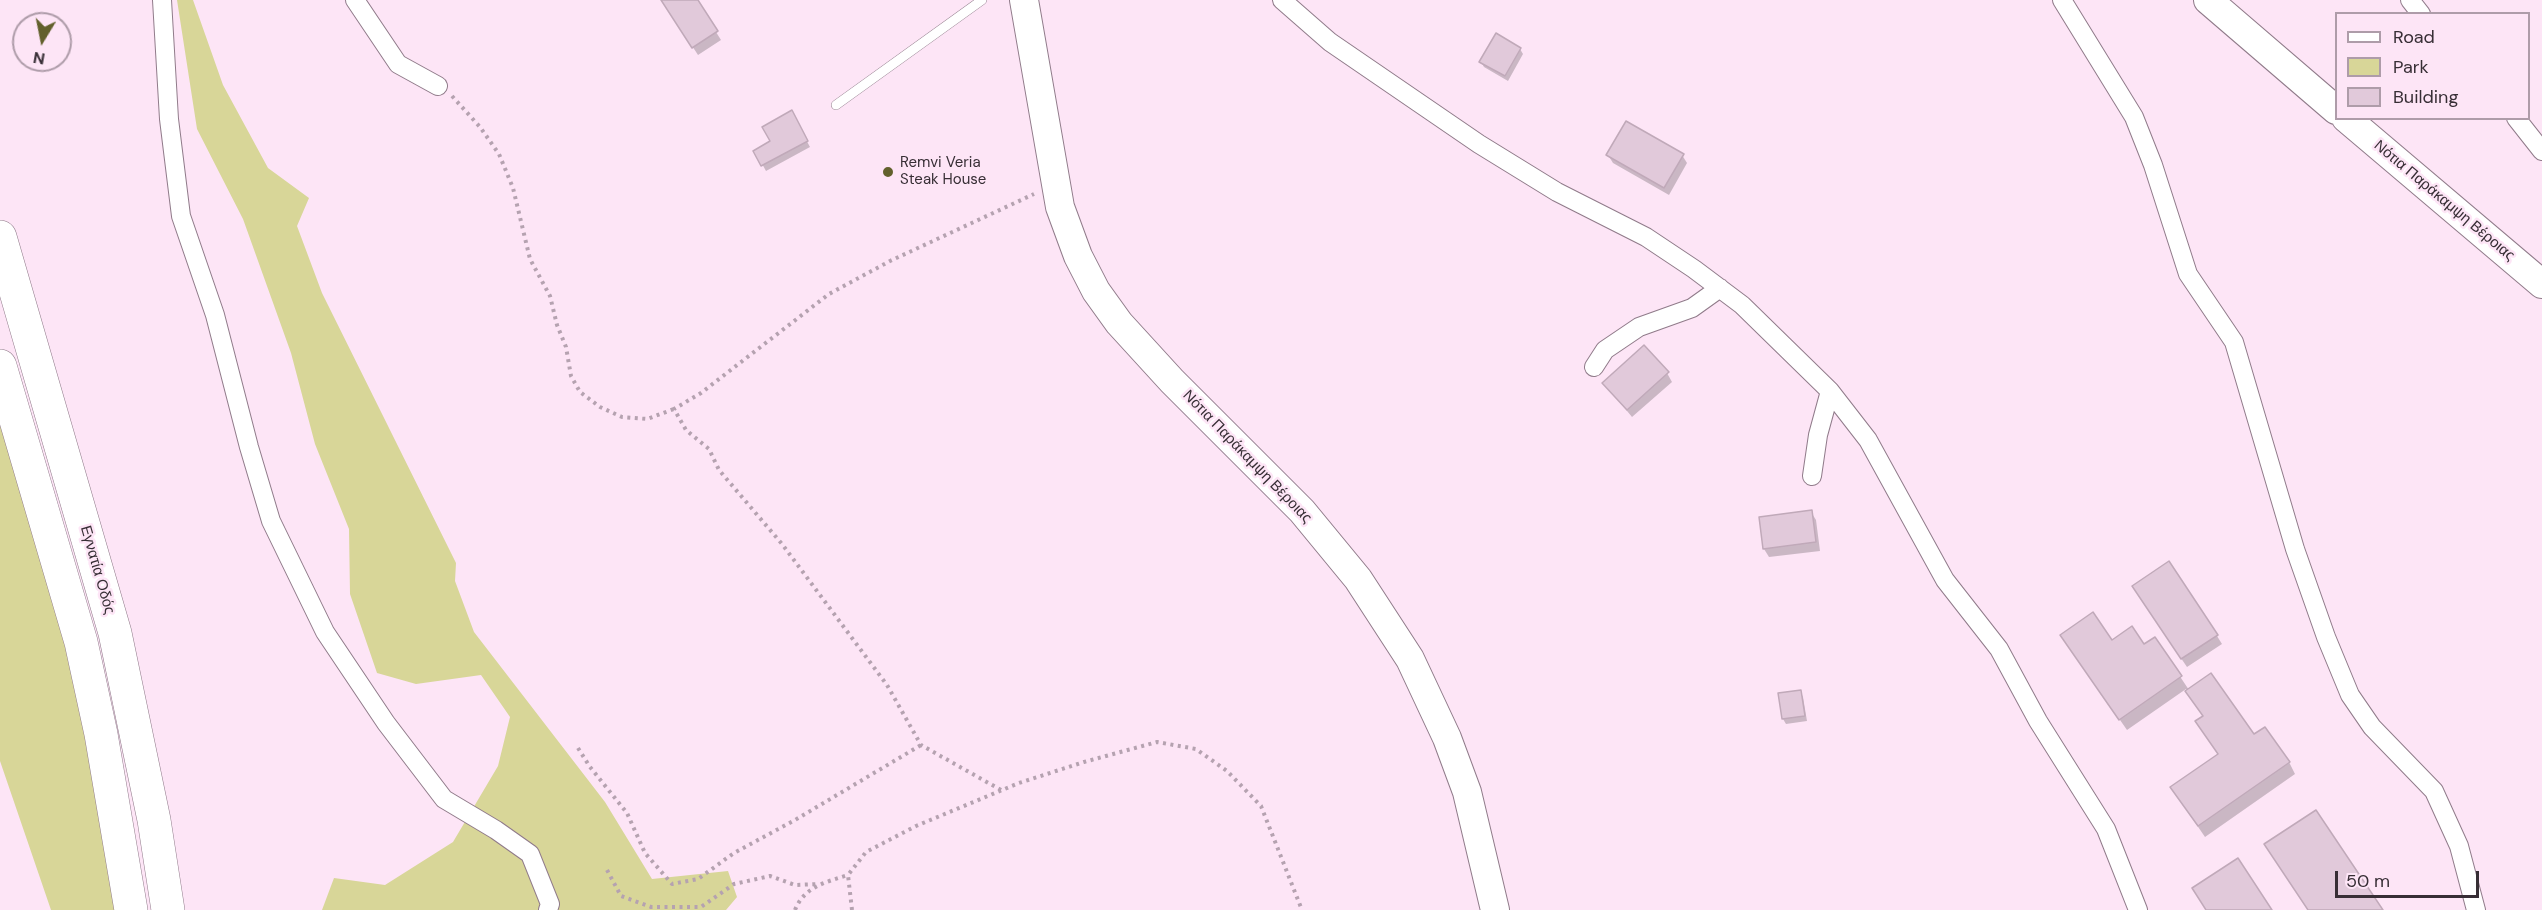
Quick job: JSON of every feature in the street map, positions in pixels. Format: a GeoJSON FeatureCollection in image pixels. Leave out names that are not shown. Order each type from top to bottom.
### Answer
{"type":"FeatureCollection","features":[{"type":"Feature","properties":{"kind":"highway","name":"Εγνατία Οδός"},"geometry":{"type":"LineString","coordinates":[[0,237],[116,633],[154,820],[168,910]]}},
{"type":"Feature","properties":{"kind":"highway"},"geometry":{"type":"LineString","coordinates":[[0,366],[81,642],[107,765],[131,910]]}},
{"type":"Feature","properties":{"kind":"main road","name":"Νότια Παράκαμψη Βέροιας"},"geometry":{"type":"LineString","coordinates":[[1024,0],[1060,207],[1078,256],[1096,291],[1119,324],[1172,381],[1302,511],[1358,579],[1410,659],[1447,738],[1467,792],[1495,910]]}},
{"type":"Feature","properties":{"kind":"main road"},"geometry":{"type":"LineString","coordinates":[[2208,0],[2335,108]]}},
{"type":"Feature","properties":{"kind":"main road","name":"Νότια Παράκαμψη Βέροιας"},"geometry":{"type":"LineString","coordinates":[[2348,120],[2542,284]]}},
{"type":"Feature","properties":{"kind":"street"},"geometry":{"type":"LineString","coordinates":[[162,0],[169,119],[181,216],[216,315],[249,447],[271,521],[325,632],[386,723],[444,799],[496,830],[530,855],[550,904],[548,910]]}},
{"type":"Feature","properties":{"kind":"street"},"geometry":{"type":"LineString","coordinates":[[355,0],[398,64],[438,86]]}},
{"type":"Feature","properties":{"kind":"street"},"geometry":{"type":"LineString","coordinates":[[1282,0],[1330,42],[1460,131],[1557,192],[1646,237],[1720,288],[1750,312],[1830,391],[1868,440],[1945,580],[1999,649],[2038,721],[2106,829],[2138,910]]}},
{"type":"Feature","properties":{"kind":"street"},"geometry":{"type":"LineString","coordinates":[[2062,0],[2134,117],[2153,165],[2188,273],[2234,342],[2295,549],[2326,637],[2350,695],[2372,727],[2434,791],[2459,846],[2476,910]]}},
{"type":"Feature","properties":{"kind":"street"},"geometry":{"type":"LineString","coordinates":[[2410,0],[2419,12]]}},
{"type":"Feature","properties":{"kind":"street"},"geometry":{"type":"LineString","coordinates":[[2518,120],[2542,151]]}},
{"type":"Feature","properties":{"kind":"street"},"geometry":{"type":"LineString","coordinates":[[1594,367],[1605,350],[1640,327],[1692,308],[1720,288]]}},
{"type":"Feature","properties":{"kind":"street"},"geometry":{"type":"LineString","coordinates":[[1812,476],[1818,435],[1830,391]]}},
{"type":"Feature","properties":{"kind":"lane"},"geometry":{"type":"LineString","coordinates":[[836,105],[982,0]]}},
{"type":"Feature","properties":{"kind":"path"},"geometry":{"type":"LineString","coordinates":[[438,86],[461,105],[499,154],[513,188],[530,259],[550,296],[557,325],[566,347],[571,376],[580,392],[600,406],[622,417],[647,419],[674,409],[701,393],[829,294],[890,261],[1055,184]]}},
{"type":"Feature","properties":{"kind":"path"},"geometry":{"type":"LineString","coordinates":[[674,409],[686,430],[709,449],[719,470],[782,544],[887,685],[921,745],[1001,790]]}},
{"type":"Feature","properties":{"kind":"path"},"geometry":{"type":"LineString","coordinates":[[607,870],[621,896],[651,907],[701,907],[734,884],[770,876],[795,885],[819,884],[848,875],[866,852],[916,826],[1001,790],[1084,762],[1157,742],[1196,748],[1227,771],[1261,806],[1302,910]]}},
{"type":"Feature","properties":{"kind":"path"},"geometry":{"type":"LineString","coordinates":[[578,748],[590,767],[627,813],[645,853],[672,884],[698,879],[734,853],[805,815],[921,745]]}},
{"type":"Feature","properties":{"kind":"path"},"geometry":{"type":"LineString","coordinates":[[848,875],[852,910]]}},
{"type":"Feature","properties":{"kind":"path"},"geometry":{"type":"LineString","coordinates":[[795,910],[800,898],[819,884]]}},
{"type":"Feature","properties":{"kind":"green space"},"geometry":{"type":"Polygon","coordinates":[[[177,0],[193,0],[223,85],[268,168],[309,198],[297,226],[322,293],[456,563],[455,581],[474,632],[605,802],[652,879],[728,871],[737,897],[726,910],[322,910],[334,878],[385,885],[453,842],[498,766],[510,717],[481,675],[416,684],[377,673],[350,594],[349,529],[315,444],[291,353],[243,219],[197,129],[177,0]]]}},
{"type":"Feature","properties":{"kind":"green space"},"geometry":{"type":"Polygon","coordinates":[[[0,412],[82,705],[123,910],[51,910],[0,761],[0,412]]]}},
{"type":"Feature","properties":{"kind":"building"},"geometry":{"type":"Polygon","coordinates":[[[661,0],[698,0],[718,31],[692,48],[661,0]]]}},
{"type":"Feature","properties":{"kind":"building"},"geometry":{"type":"Polygon","coordinates":[[[1496,33],[1521,48],[1505,76],[1479,62],[1496,33]]]}},
{"type":"Feature","properties":{"kind":"building"},"geometry":{"type":"Polygon","coordinates":[[[792,110],[808,141],[761,166],[753,151],[770,141],[762,127],[792,110]]]}},
{"type":"Feature","properties":{"kind":"building"},"geometry":{"type":"Polygon","coordinates":[[[1626,121],[1684,154],[1664,188],[1606,155],[1626,121]]]}},
{"type":"Feature","properties":{"kind":"building"},"geometry":{"type":"Polygon","coordinates":[[[1644,345],[1669,372],[1627,410],[1602,383],[1644,345]]]}},
{"type":"Feature","properties":{"kind":"building"},"geometry":{"type":"Polygon","coordinates":[[[1812,510],[1816,542],[1763,549],[1759,517],[1812,510]]]}},
{"type":"Feature","properties":{"kind":"building"},"geometry":{"type":"Polygon","coordinates":[[[2169,561],[2218,635],[2181,659],[2132,586],[2169,561]]]}},
{"type":"Feature","properties":{"kind":"building"},"geometry":{"type":"Polygon","coordinates":[[[2093,612],[2112,640],[2132,626],[2144,644],[2155,637],[2182,676],[2119,720],[2060,635],[2093,612]]]}},
{"type":"Feature","properties":{"kind":"building"},"geometry":{"type":"Polygon","coordinates":[[[2211,673],[2254,734],[2265,727],[2290,762],[2198,826],[2170,787],[2218,754],[2195,721],[2203,716],[2185,691],[2211,673]]]}},
{"type":"Feature","properties":{"kind":"building"},"geometry":{"type":"Polygon","coordinates":[[[1801,690],[1805,716],[1782,719],[1778,693],[1801,690]]]}},
{"type":"Feature","properties":{"kind":"building"},"geometry":{"type":"Polygon","coordinates":[[[2316,810],[2383,910],[2308,910],[2264,844],[2316,810]]]}},
{"type":"Feature","properties":{"kind":"building"},"geometry":{"type":"Polygon","coordinates":[[[2238,858],[2272,910],[2206,910],[2192,888],[2238,858]]]}},
{"type":"Feature","properties":{"kind":"place","name":"Remvi Veria Steak House"},"geometry":{"type":"Point","coordinates":[888,172]}}]}
